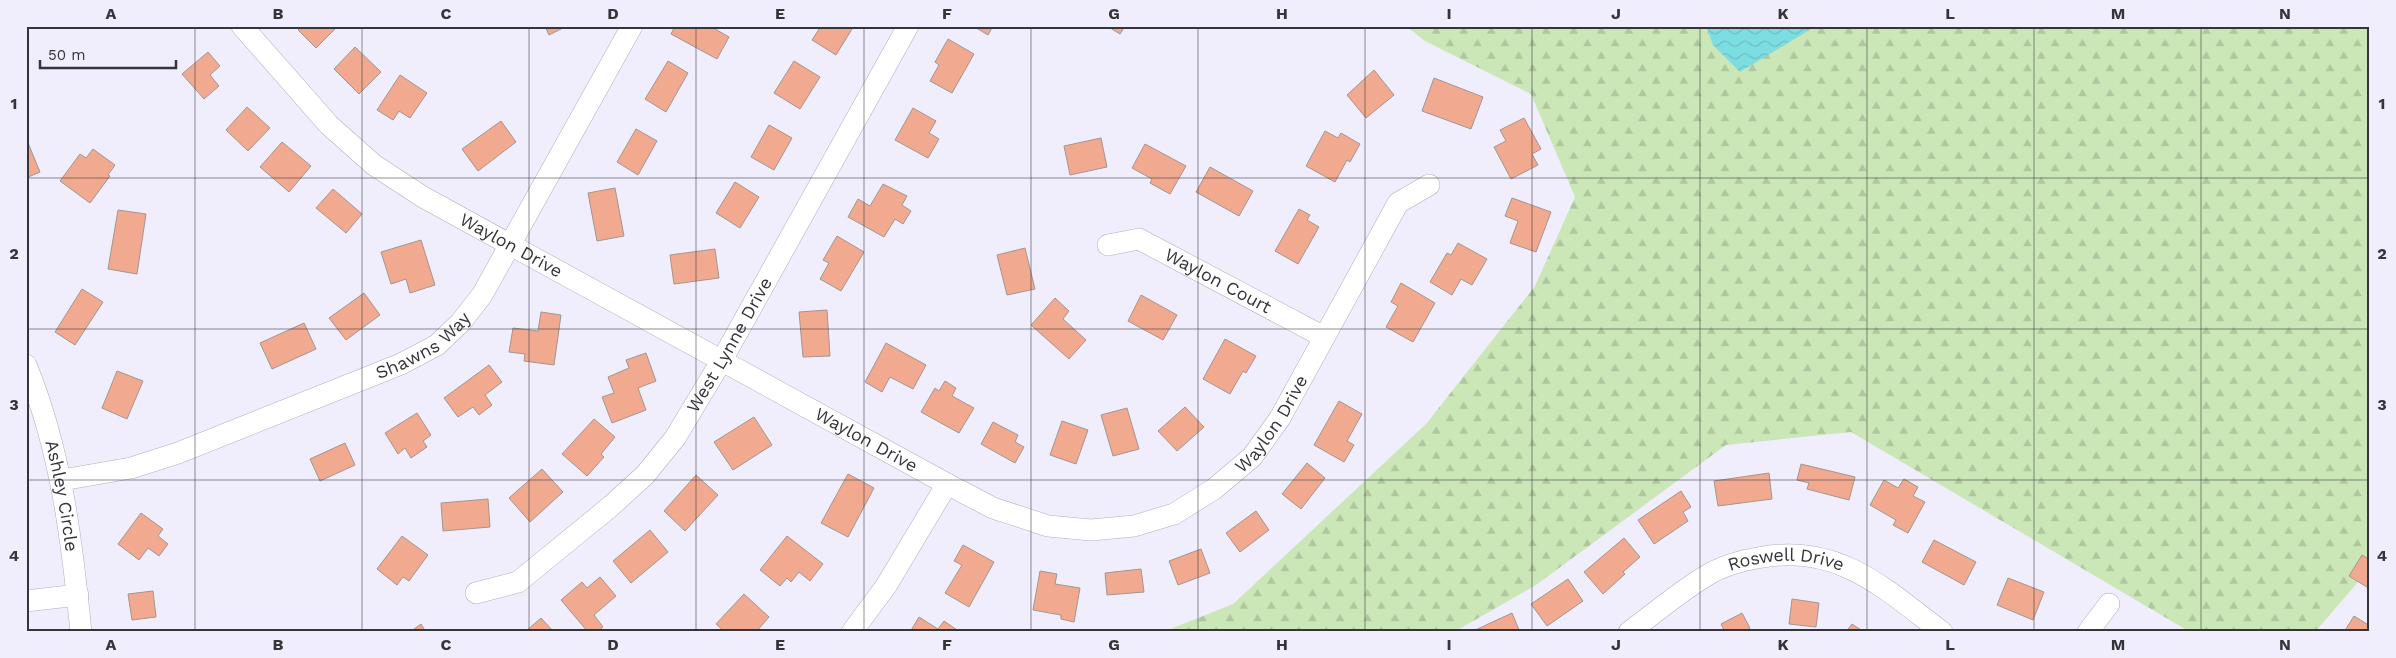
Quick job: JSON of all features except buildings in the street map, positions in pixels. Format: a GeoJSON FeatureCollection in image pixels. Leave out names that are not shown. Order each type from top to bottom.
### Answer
{"type":"FeatureCollection","features":[{"type":"Feature","properties":{"kind":"street","name":"Waylon Drive"},"geometry":{"type":"LineString","coordinates":[[242,26],[329,126],[374,165],[423,197],[947,484],[993,508],[1048,526],[1091,530],[1134,526],[1174,514],[1214,489],[1252,457],[1280,418],[1398,202],[1429,185]]}},
{"type":"Feature","properties":{"kind":"street","name":"Shawns Way"},"geometry":{"type":"LineString","coordinates":[[62,480],[131,468],[178,453],[401,364],[437,345],[461,322],[482,295],[632,26]]}},
{"type":"Feature","properties":{"kind":"street","name":"West Lynne Drive"},"geometry":{"type":"LineString","coordinates":[[476,593],[518,582],[645,476],[675,438],[722,360],[908,26]]}},
{"type":"Feature","properties":{"kind":"street","name":"Waylon Court"},"geometry":{"type":"LineString","coordinates":[[1108,245],[1139,239],[1324,337]]}},
{"type":"Feature","properties":{"kind":"street","name":"Ashley Circle"},"geometry":{"type":"LineString","coordinates":[[26,365],[37,391],[62,480],[78,595],[81,632]]}},
{"type":"Feature","properties":{"kind":"street"},"geometry":{"type":"LineString","coordinates":[[852,632],[886,586],[947,484]]}},
{"type":"Feature","properties":{"kind":"street","name":"Roswell Drive"},"geometry":{"type":"LineString","coordinates":[[1630,632],[1707,575],[1742,560],[1779,554],[1815,556],[1848,566],[1878,584],[1942,632]]}},
{"type":"Feature","properties":{"kind":"street"},"geometry":{"type":"LineString","coordinates":[[26,601],[78,595]]}},
{"type":"Feature","properties":{"kind":"street"},"geometry":{"type":"LineString","coordinates":[[2088,632],[2109,604]]}},
{"type":"Feature","properties":{"kind":"green space"},"geometry":{"type":"Polygon","coordinates":[[[1406,26],[2370,26],[2370,568],[2315,632],[2190,632],[1851,432],[1726,445],[1536,585],[1454,632],[1163,632],[1233,604],[1426,424],[1535,286],[1575,197],[1531,94],[1425,41],[1406,26]]]}},
{"type":"Feature","properties":{"kind":"water"},"geometry":{"type":"Polygon","coordinates":[[[1706,26],[1816,26],[1740,72],[1713,45],[1706,26]]]}}]}
